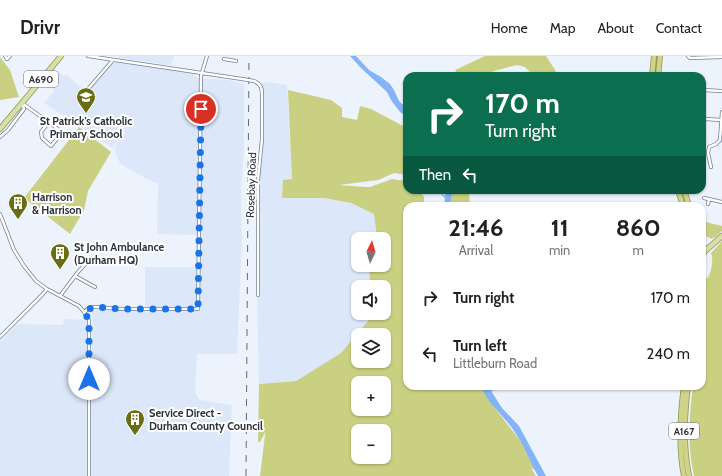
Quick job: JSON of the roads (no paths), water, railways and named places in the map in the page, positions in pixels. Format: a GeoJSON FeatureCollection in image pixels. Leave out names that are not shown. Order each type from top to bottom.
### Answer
{"type":"FeatureCollection","features":[{"type":"Feature","properties":{"kind":"highway"},"geometry":{"type":"LineString","coordinates":[[652,72],[654,56]]}},
{"type":"Feature","properties":{"kind":"highway"},"geometry":{"type":"LineString","coordinates":[[658,72],[660,56]]}},
{"type":"Feature","properties":{"kind":"highway","name":"A167"},"geometry":{"type":"LineString","coordinates":[[683,390],[681,406],[680,441],[684,476]]}},
{"type":"Feature","properties":{"kind":"highway","name":"A167"},"geometry":{"type":"LineString","coordinates":[[688,390],[684,432],[686,461],[689,476]]}},
{"type":"Feature","properties":{"kind":"main road","name":"A690"},"geometry":{"type":"LineString","coordinates":[[0,128],[60,56]]}},
{"type":"Feature","properties":{"kind":"main road"},"geometry":{"type":"LineString","coordinates":[[706,251],[714,242],[722,236]]}},
{"type":"Feature","properties":{"kind":"main road"},"geometry":{"type":"LineString","coordinates":[[706,243],[714,242]]}},
{"type":"Feature","properties":{"kind":"street"},"geometry":{"type":"LineString","coordinates":[[88,56],[202,73]]}},
{"type":"Feature","properties":{"kind":"street"},"geometry":{"type":"LineString","coordinates":[[84,312],[91,308],[97,307],[122,309],[198,309],[202,73],[207,56]]}},
{"type":"Feature","properties":{"kind":"street"},"geometry":{"type":"LineString","coordinates":[[688,56],[690,58],[722,57]]}},
{"type":"Feature","properties":{"kind":"street"},"geometry":{"type":"LineString","coordinates":[[224,59],[230,58],[236,61]]}},
{"type":"Feature","properties":{"kind":"street"},"geometry":{"type":"LineString","coordinates":[[88,89],[113,60]]}},
{"type":"Feature","properties":{"kind":"street","name":"Rosebay Road"},"geometry":{"type":"LineString","coordinates":[[202,73],[254,81],[261,85],[262,139],[258,179],[258,294]]}},
{"type":"Feature","properties":{"kind":"street"},"geometry":{"type":"LineString","coordinates":[[706,90],[722,91]]}},
{"type":"Feature","properties":{"kind":"street"},"geometry":{"type":"LineString","coordinates":[[22,103],[58,129]]}},
{"type":"Feature","properties":{"kind":"street"},"geometry":{"type":"LineString","coordinates":[[0,137],[8,130],[24,109],[22,103]]}},
{"type":"Feature","properties":{"kind":"street"},"geometry":{"type":"LineString","coordinates":[[711,167],[708,161],[708,146],[716,144],[720,140],[722,112]]}},
{"type":"Feature","properties":{"kind":"street"},"geometry":{"type":"LineString","coordinates":[[706,119],[722,120]]}},
{"type":"Feature","properties":{"kind":"street"},"geometry":{"type":"LineString","coordinates":[[49,122],[41,132],[42,138],[51,146],[56,140]]}},
{"type":"Feature","properties":{"kind":"street"},"geometry":{"type":"LineString","coordinates":[[704,198],[722,202]]}},
{"type":"Feature","properties":{"kind":"street"},"geometry":{"type":"LineString","coordinates":[[708,204],[709,199]]}},
{"type":"Feature","properties":{"kind":"street"},"geometry":{"type":"LineString","coordinates":[[0,214],[14,250],[36,281],[46,289],[79,306],[89,320],[89,476]]}},
{"type":"Feature","properties":{"kind":"street"},"geometry":{"type":"LineString","coordinates":[[60,296],[90,258],[99,264]]}},
{"type":"Feature","properties":{"kind":"street"},"geometry":{"type":"LineString","coordinates":[[75,276],[95,286]]}},
{"type":"Feature","properties":{"kind":"street"},"geometry":{"type":"LineString","coordinates":[[0,337],[42,295],[46,289]]}},
{"type":"Feature","properties":{"kind":"water"},"geometry":{"type":"Polygon","coordinates":[[[350,56],[356,56],[369,70],[390,84],[399,101],[403,105],[403,114],[391,100],[387,92],[350,56]]]}},
{"type":"Feature","properties":{"kind":"water"},"geometry":{"type":"Polygon","coordinates":[[[441,194],[445,196],[445,194],[452,194],[451,202],[444,202],[445,198],[441,194]]]}},
{"type":"Feature","properties":{"kind":"water"},"geometry":{"type":"Polygon","coordinates":[[[482,390],[491,390],[502,408],[519,426],[546,476],[538,476],[514,430],[490,402],[482,390]]]}},
{"type":"Feature","properties":{"kind":"railway"},"geometry":{"type":"LineString","coordinates":[[246,476],[249,56]]}},
{"type":"Feature","properties":{"kind":"place","name":"St Patrick's Catholic Primary School"},"geometry":{"type":"Point","coordinates":[86,114]}},
{"type":"Feature","properties":{"kind":"place","name":"Harrison & Harrison"},"geometry":{"type":"Point","coordinates":[18,220]}},
{"type":"Feature","properties":{"kind":"place","name":"St John Ambulance (Durham HQ)"},"geometry":{"type":"Point","coordinates":[60,270]}},
{"type":"Feature","properties":{"kind":"place","name":"Service Direct - Durham County Council"},"geometry":{"type":"Point","coordinates":[135,436]}}]}
